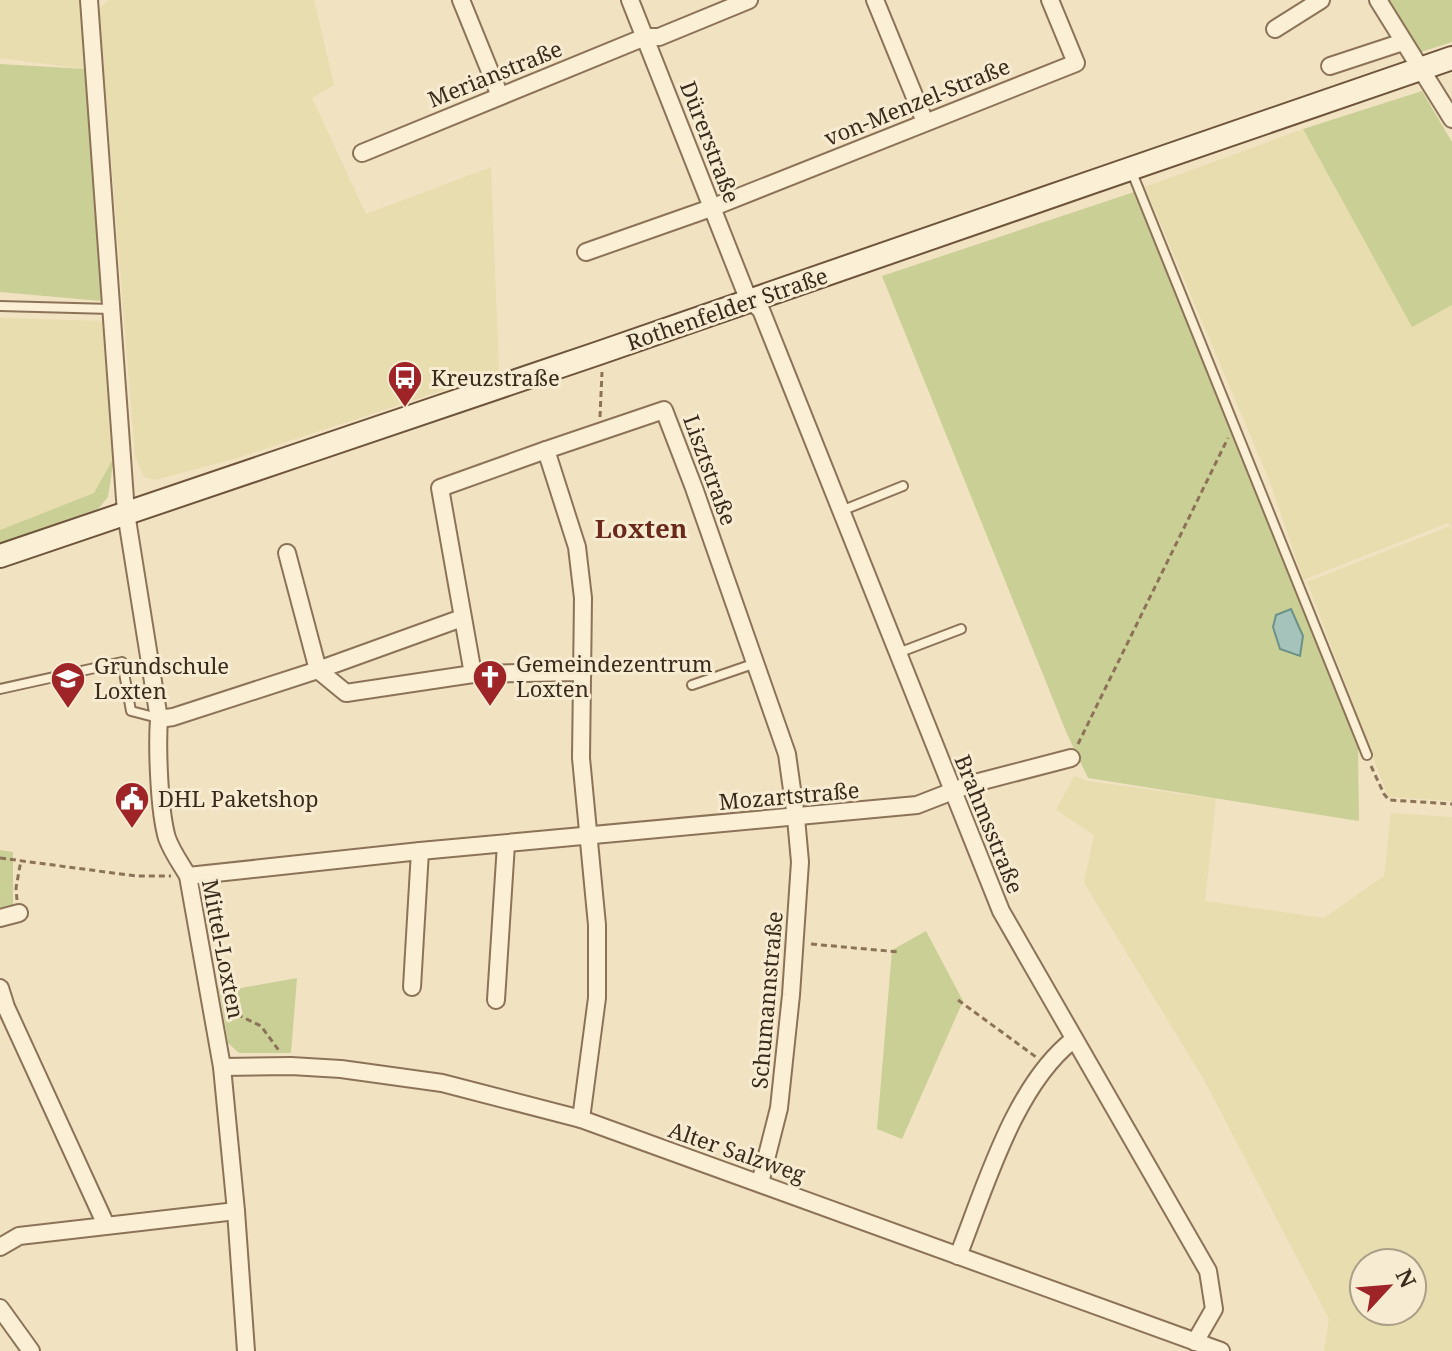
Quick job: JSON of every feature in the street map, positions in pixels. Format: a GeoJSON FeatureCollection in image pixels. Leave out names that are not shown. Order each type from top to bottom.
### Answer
{"type":"FeatureCollection","features":[{"type":"Feature","properties":{"kind":"street"},"geometry":{"type":"LineString","coordinates":[[89,0],[126,513]]}},
{"type":"Feature","properties":{"kind":"street"},"geometry":{"type":"LineString","coordinates":[[461,0],[500,96]]}},
{"type":"Feature","properties":{"kind":"street","name":"Dürerstraße"},"geometry":{"type":"LineString","coordinates":[[630,0],[750,300]]}},
{"type":"Feature","properties":{"kind":"street"},"geometry":{"type":"LineString","coordinates":[[645,37],[659,37],[749,0]]}},
{"type":"Feature","properties":{"kind":"street"},"geometry":{"type":"LineString","coordinates":[[875,0],[925,122]]}},
{"type":"Feature","properties":{"kind":"street","name":"von-Menzel-Straße"},"geometry":{"type":"LineString","coordinates":[[586,252],[711,208],[1076,63],[1050,0]]}},
{"type":"Feature","properties":{"kind":"street"},"geometry":{"type":"LineString","coordinates":[[1275,29],[1321,0]]}},
{"type":"Feature","properties":{"kind":"street"},"geometry":{"type":"LineString","coordinates":[[1378,0],[1452,119]]}},
{"type":"Feature","properties":{"kind":"street","name":"Merianstraße"},"geometry":{"type":"LineString","coordinates":[[362,153],[645,37]]}},
{"type":"Feature","properties":{"kind":"street"},"geometry":{"type":"LineString","coordinates":[[1330,66],[1403,42]]}},
{"type":"Feature","properties":{"kind":"street","name":"Rothenfelder Straße"},"geometry":{"type":"LineString","coordinates":[[0,556],[1452,58]]}},
{"type":"Feature","properties":{"kind":"street","name":"Brahmsstraße"},"geometry":{"type":"LineString","coordinates":[[750,300],[761,310],[1001,911],[1208,1271],[1214,1309],[1195,1342]]}},
{"type":"Feature","properties":{"kind":"street","name":"Lisztstraße"},"geometry":{"type":"LineString","coordinates":[[462,618],[440,488],[664,410],[787,754],[796,818]]}},
{"type":"Feature","properties":{"kind":"street"},"geometry":{"type":"LineString","coordinates":[[546,450],[577,547],[583,598],[581,758],[597,925],[597,998],[581,1119]]}},
{"type":"Feature","properties":{"kind":"street","name":"Mittel-Loxten"},"geometry":{"type":"LineString","coordinates":[[126,513],[159,719],[157,745],[166,834],[188,876],[222,1067],[246,1351]]}},
{"type":"Feature","properties":{"kind":"street"},"geometry":{"type":"LineString","coordinates":[[287,553],[318,670],[346,693],[473,674],[583,672]]}},
{"type":"Feature","properties":{"kind":"street"},"geometry":{"type":"LineString","coordinates":[[159,719],[318,670],[462,618],[473,674]]}},
{"type":"Feature","properties":{"kind":"street","name":"Mozartstraße"},"geometry":{"type":"LineString","coordinates":[[188,876],[917,805],[971,784],[1071,758]]}},
{"type":"Feature","properties":{"kind":"street","name":"Schumannstraße"},"geometry":{"type":"LineString","coordinates":[[760,1183],[779,1108],[800,862],[796,818]]}},
{"type":"Feature","properties":{"kind":"street"},"geometry":{"type":"LineString","coordinates":[[496,1000],[506,844]]}},
{"type":"Feature","properties":{"kind":"street"},"geometry":{"type":"LineString","coordinates":[[412,987],[420,851]]}},
{"type":"Feature","properties":{"kind":"street"},"geometry":{"type":"LineString","coordinates":[[0,918],[19,913]]}},
{"type":"Feature","properties":{"kind":"street"},"geometry":{"type":"LineString","coordinates":[[0,988],[106,1225]]}},
{"type":"Feature","properties":{"kind":"street"},"geometry":{"type":"LineString","coordinates":[[958,1256],[1011,1123],[1047,1066],[1073,1040]]}},
{"type":"Feature","properties":{"kind":"street","name":"Alter Salzweg"},"geometry":{"type":"LineString","coordinates":[[222,1067],[341,1069],[442,1083],[581,1119],[1221,1351]]}},
{"type":"Feature","properties":{"kind":"street"},"geometry":{"type":"LineString","coordinates":[[0,1247],[19,1236],[236,1211]]}},
{"type":"Feature","properties":{"kind":"street"},"geometry":{"type":"LineString","coordinates":[[0,1308],[31,1351]]}},
{"type":"Feature","properties":{"kind":"lane"},"geometry":{"type":"LineString","coordinates":[[1131,170],[1367,755]]}},
{"type":"Feature","properties":{"kind":"lane"},"geometry":{"type":"LineString","coordinates":[[0,306],[112,309]]}},
{"type":"Feature","properties":{"kind":"lane"},"geometry":{"type":"LineString","coordinates":[[840,511],[903,486]]}},
{"type":"Feature","properties":{"kind":"lane"},"geometry":{"type":"LineString","coordinates":[[897,654],[961,629]]}},
{"type":"Feature","properties":{"kind":"lane"},"geometry":{"type":"LineString","coordinates":[[0,689],[122,662],[131,711],[159,719]]}},
{"type":"Feature","properties":{"kind":"lane"},"geometry":{"type":"LineString","coordinates":[[692,685],[756,663]]}},
{"type":"Feature","properties":{"kind":"path"},"geometry":{"type":"LineString","coordinates":[[599,433],[604,351]]}},
{"type":"Feature","properties":{"kind":"path"},"geometry":{"type":"LineString","coordinates":[[1071,758],[1229,437],[1237,434]]}},
{"type":"Feature","properties":{"kind":"path"},"geometry":{"type":"LineString","coordinates":[[1367,755],[1389,800],[1452,804]]}},
{"type":"Feature","properties":{"kind":"path"},"geometry":{"type":"LineString","coordinates":[[0,858],[136,876],[188,876]]}},
{"type":"Feature","properties":{"kind":"path"},"geometry":{"type":"LineString","coordinates":[[19,913],[16,888],[21,860]]}},
{"type":"Feature","properties":{"kind":"path"},"geometry":{"type":"LineString","coordinates":[[795,942],[899,952]]}},
{"type":"Feature","properties":{"kind":"path"},"geometry":{"type":"LineString","coordinates":[[958,1000],[1047,1066]]}},
{"type":"Feature","properties":{"kind":"path"},"geometry":{"type":"LineString","coordinates":[[211,1002],[261,1026],[291,1066]]}},
{"type":"Feature","properties":{"kind":"shaded area"},"geometry":{"type":"Polygon","coordinates":[[[0,0],[79,0],[85,69],[0,58],[0,0]]]}},
{"type":"Feature","properties":{"kind":"shaded area"},"geometry":{"type":"Polygon","coordinates":[[[109,0],[314,0],[334,85],[312,98],[366,214],[491,167],[499,372],[234,459],[155,480],[144,477],[135,456],[99,9],[109,0]]]}},
{"type":"Feature","properties":{"kind":"shaded area"},"geometry":{"type":"Polygon","coordinates":[[[1303,129],[1412,326],[1452,305],[1452,527],[1448,523],[1303,580],[1270,482],[1145,187],[1303,129]]]}},
{"type":"Feature","properties":{"kind":"shaded area"},"geometry":{"type":"Polygon","coordinates":[[[0,318],[106,321],[114,457],[94,493],[0,530],[0,318]]]}},
{"type":"Feature","properties":{"kind":"shaded area"},"geometry":{"type":"Polygon","coordinates":[[[1450,526],[1452,801],[1388,797],[1307,582],[1450,526]]]}},
{"type":"Feature","properties":{"kind":"shaded area"},"geometry":{"type":"Polygon","coordinates":[[[1074,776],[1089,781],[1216,799],[1205,901],[1324,918],[1384,876],[1391,813],[1452,817],[1452,1351],[1324,1351],[1329,1319],[1203,1078],[1084,883],[1094,835],[1056,810],[1074,776]]]}},
{"type":"Feature","properties":{"kind":"green space"},"geometry":{"type":"Polygon","coordinates":[[[1389,0],[1452,0],[1452,42],[1421,52],[1389,0]]]}},
{"type":"Feature","properties":{"kind":"green space"},"geometry":{"type":"Polygon","coordinates":[[[0,64],[85,69],[101,301],[0,292],[0,64]]]}},
{"type":"Feature","properties":{"kind":"green space"},"geometry":{"type":"Polygon","coordinates":[[[1422,91],[1452,142],[1452,305],[1412,327],[1303,129],[1422,91]]]}},
{"type":"Feature","properties":{"kind":"green space"},"geometry":{"type":"Polygon","coordinates":[[[1134,192],[1358,746],[1359,821],[1088,778],[1067,734],[882,276],[1134,192]]]}},
{"type":"Feature","properties":{"kind":"green space"},"geometry":{"type":"Polygon","coordinates":[[[114,457],[108,497],[98,509],[0,544],[0,530],[94,493],[114,457]]]}},
{"type":"Feature","properties":{"kind":"green space"},"geometry":{"type":"Polygon","coordinates":[[[0,850],[13,852],[13,905],[0,909],[0,850]]]}},
{"type":"Feature","properties":{"kind":"green space"},"geometry":{"type":"Polygon","coordinates":[[[926,931],[963,1001],[902,1139],[877,1129],[892,950],[926,931]]]}},
{"type":"Feature","properties":{"kind":"green space"},"geometry":{"type":"Polygon","coordinates":[[[297,978],[291,1053],[239,1053],[228,1043],[219,989],[297,978]]]}},
{"type":"Feature","properties":{"kind":"water"},"geometry":{"type":"Polygon","coordinates":[[[1291,609],[1303,636],[1300,656],[1280,649],[1273,627],[1276,615],[1291,609]]]}},
{"type":"Feature","properties":{"kind":"place","name":"Kreuzstraße"},"geometry":{"type":"Point","coordinates":[405,409]}},
{"type":"Feature","properties":{"kind":"place","name":"Gemeindezentrum Loxten"},"geometry":{"type":"Point","coordinates":[490,708]}},
{"type":"Feature","properties":{"kind":"place","name":"Grundschule Loxten"},"geometry":{"type":"Point","coordinates":[68,710]}},
{"type":"Feature","properties":{"kind":"place","name":"DHL Paketshop"},"geometry":{"type":"Point","coordinates":[132,830]}},
{"type":"Feature","properties":{"kind":"district","name":"Loxten"},"geometry":{"type":"Point","coordinates":[641,529]}}]}
